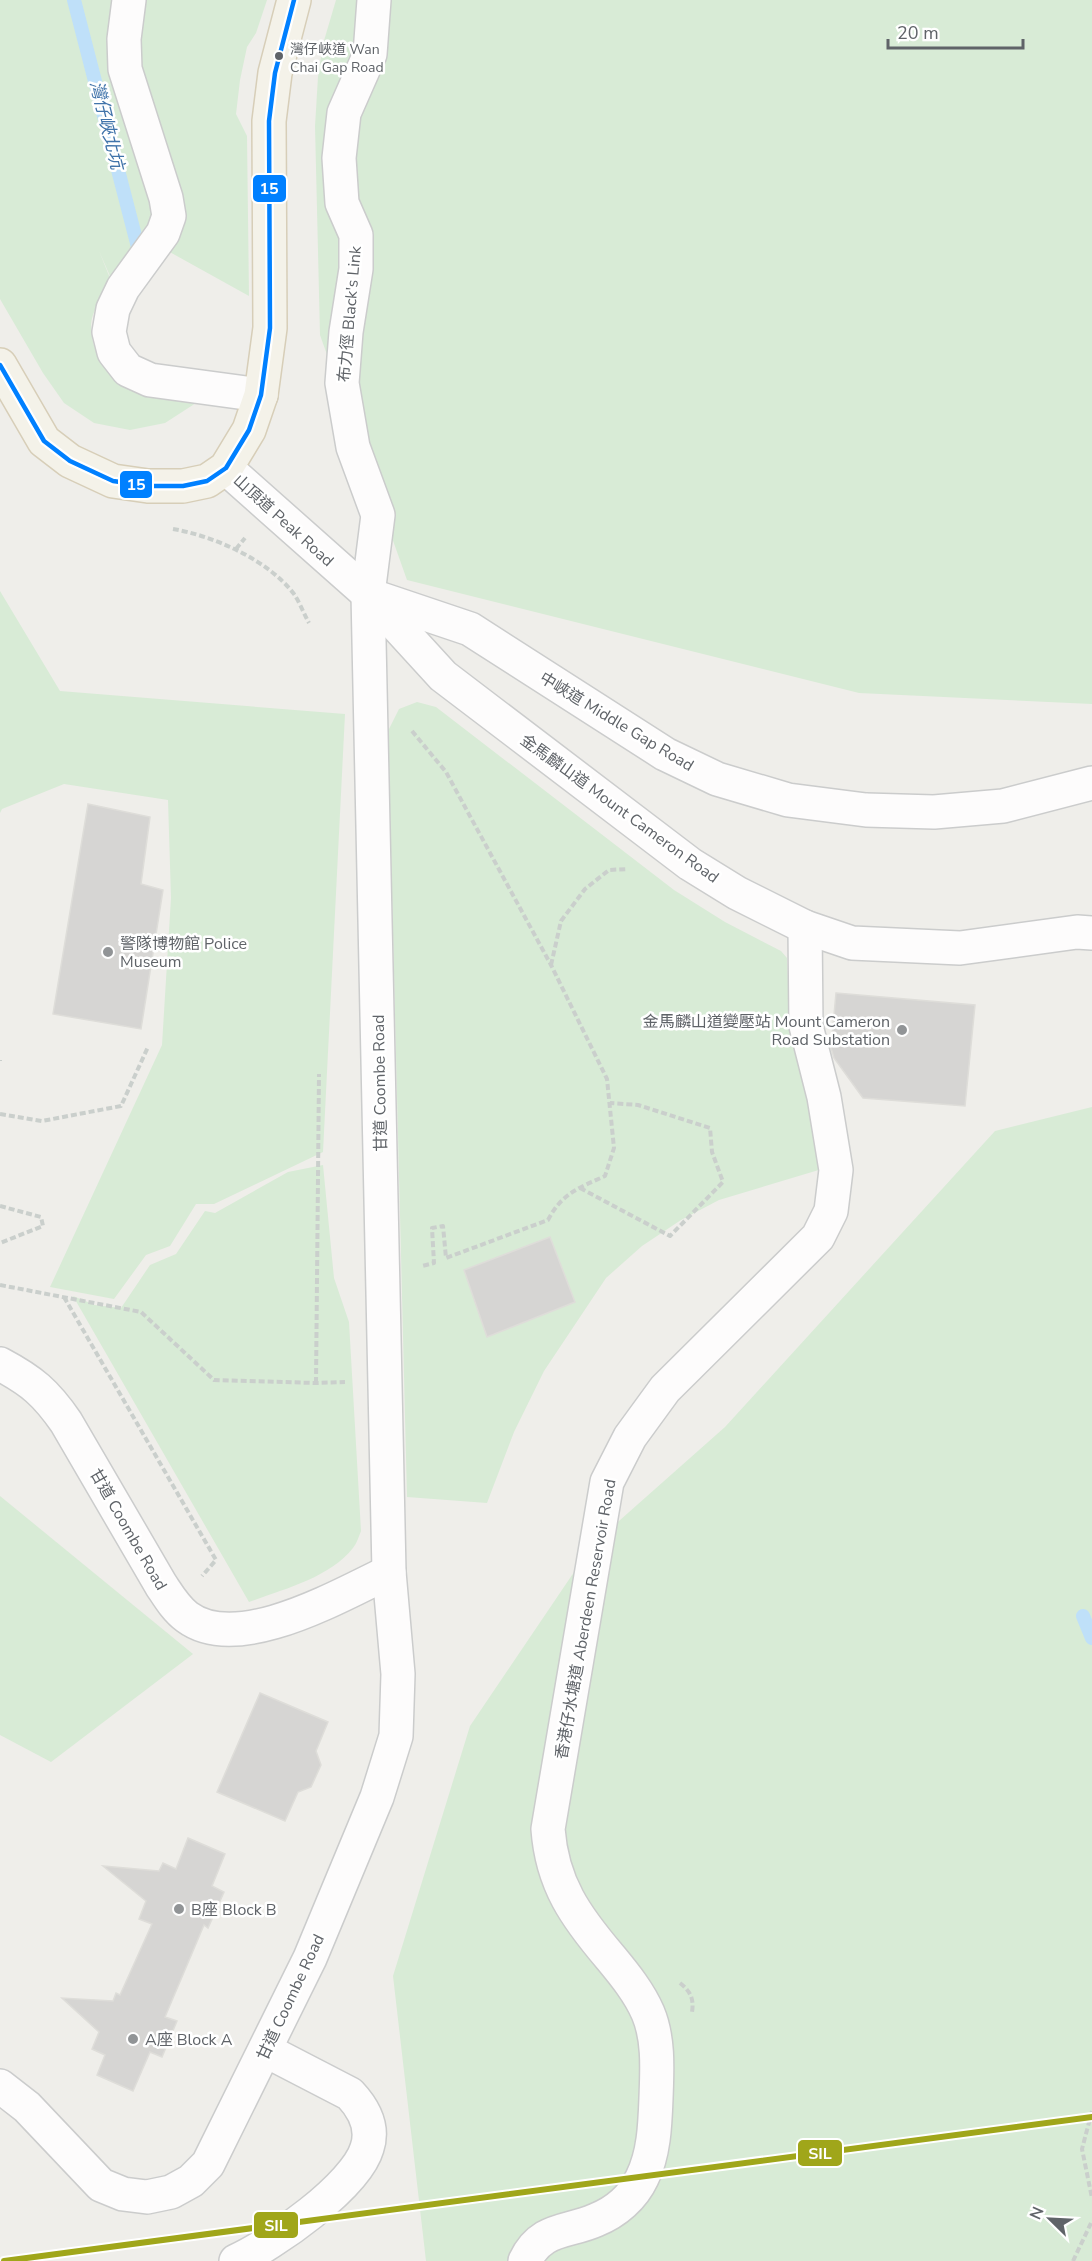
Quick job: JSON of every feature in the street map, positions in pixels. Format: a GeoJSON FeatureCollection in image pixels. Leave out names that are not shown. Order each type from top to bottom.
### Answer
{"type":"FeatureCollection","features":[{"type":"Feature","properties":{"kind":"main road"},"geometry":{"type":"LineString","coordinates":[[226,468],[249,430],[261,395],[270,328],[269,121],[275,73],[294,0]]}},
{"type":"Feature","properties":{"kind":"main road","name":"山頂道 Peak Road"},"geometry":{"type":"LineString","coordinates":[[0,365],[45,441],[70,461],[113,481],[148,486],[183,486],[207,481],[226,468]]}},
{"type":"Feature","properties":{"kind":"street"},"geometry":{"type":"LineString","coordinates":[[129,0],[124,39],[125,69],[166,198],[169,216],[163,233],[117,298],[110,320],[111,343],[114,352],[128,370],[150,380],[261,395]]}},
{"type":"Feature","properties":{"kind":"street","name":"布力徑 Black's Link"},"geometry":{"type":"LineString","coordinates":[[368,594],[378,515],[353,447],[342,383],[346,332],[356,269],[356,235],[342,203],[339,158],[344,113],[370,54],[374,0]]}},
{"type":"Feature","properties":{"kind":"street","name":"山頂道 Peak Road"},"geometry":{"type":"LineString","coordinates":[[226,468],[368,594]]}},
{"type":"Feature","properties":{"kind":"street","name":"甘道 Coombe Road"},"geometry":{"type":"LineString","coordinates":[[0,2086],[27,2107],[101,2185],[123,2194],[147,2197],[171,2192],[191,2181],[208,2164],[315,1948],[377,1797],[396,1736],[398,1674],[390,1572],[368,594]]}},
{"type":"Feature","properties":{"kind":"street","name":"中峽道 Middle Gap Road"},"geometry":{"type":"LineString","coordinates":[[368,594],[470,629],[665,754],[717,779],[788,800],[866,810],[934,812],[1004,806],[1092,783]]}},
{"type":"Feature","properties":{"kind":"street","name":"金馬麟山道 Mount Cameron Road"},"geometry":{"type":"LineString","coordinates":[[368,594],[443,676],[690,864],[737,893],[805,927],[852,943],[960,948],[1077,932],[1092,933]]}},
{"type":"Feature","properties":{"kind":"street","name":"香港仔水塘道 Aberdeen Reservoir Road"},"geometry":{"type":"LineString","coordinates":[[525,2261],[533,2247],[546,2236],[595,2221],[617,2209],[641,2180],[654,2136],[656,2057],[650,2018],[633,1986],[587,1930],[565,1897],[549,1853],[548,1829],[608,1482],[630,1437],[665,1389],[818,1237],[831,1212],[836,1170],[824,1097],[806,1026],[805,927]]}},
{"type":"Feature","properties":{"kind":"street","name":"甘道 Coombe Road"},"geometry":{"type":"LineString","coordinates":[[0,1364],[25,1377],[49,1398],[66,1422],[161,1586],[188,1618],[221,1630],[266,1625],[290,1618],[390,1572]]}},
{"type":"Feature","properties":{"kind":"street"},"geometry":{"type":"LineString","coordinates":[[236,2261],[308,2216],[336,2190],[362,2161],[370,2132],[367,2118],[360,2105],[350,2094],[265,2050]]}},
{"type":"Feature","properties":{"kind":"path"},"geometry":{"type":"LineString","coordinates":[[236,549],[267,569],[293,594],[309,623]]}},
{"type":"Feature","properties":{"kind":"path"},"geometry":{"type":"LineString","coordinates":[[370,681],[446,772],[551,966],[607,1079],[614,1148],[605,1176],[568,1193],[555,1207],[548,1220],[446,1258],[443,1227],[432,1228],[434,1263],[421,1267],[420,1257]]}},
{"type":"Feature","properties":{"kind":"path"},"geometry":{"type":"LineString","coordinates":[[551,966],[561,921],[585,890],[609,870],[690,864]]}},
{"type":"Feature","properties":{"kind":"path"},"geometry":{"type":"LineString","coordinates":[[0,1114],[42,1121],[121,1106],[148,1047]]}},
{"type":"Feature","properties":{"kind":"path"},"geometry":{"type":"LineString","coordinates":[[316,1383],[320,1074]]}},
{"type":"Feature","properties":{"kind":"path"},"geometry":{"type":"LineString","coordinates":[[580,1188],[669,1236],[723,1182],[712,1152],[710,1128],[638,1105],[610,1103]]}},
{"type":"Feature","properties":{"kind":"path"},"geometry":{"type":"LineString","coordinates":[[0,1206],[41,1217],[43,1226],[0,1243]]}},
{"type":"Feature","properties":{"kind":"path"},"geometry":{"type":"LineString","coordinates":[[0,1285],[141,1312],[214,1380],[346,1382]]}},
{"type":"Feature","properties":{"kind":"path"},"geometry":{"type":"LineString","coordinates":[[64,1297],[216,1560],[201,1578]]}},
{"type":"Feature","properties":{"kind":"path"},"geometry":{"type":"LineString","coordinates":[[1092,2111],[1082,2149],[1092,2198]]}},
{"type":"Feature","properties":{"kind":"path"},"geometry":{"type":"LineString","coordinates":[[1073,2261],[1092,2221]]}},
{"type":"Feature","properties":{"kind":"green space"},"geometry":{"type":"Polygon","coordinates":[[[0,0],[267,0],[256,33],[247,47],[236,114],[247,136],[249,296],[130,230],[134,252],[113,283],[99,251],[112,283],[96,307],[92,319],[95,347],[104,367],[125,387],[150,397],[196,403],[165,423],[130,430],[94,423],[64,403],[43,373],[0,299],[0,0]]]}},
{"type":"Feature","properties":{"kind":"green space"},"geometry":{"type":"Polygon","coordinates":[[[336,0],[1092,0],[1092,704],[859,693],[407,580],[320,335],[315,126],[323,44],[336,0]]]}},
{"type":"Feature","properties":{"kind":"green space"},"geometry":{"type":"Polygon","coordinates":[[[0,591],[60,691],[345,714],[323,1152],[214,1204],[196,1204],[170,1246],[146,1255],[114,1299],[50,1287],[162,1045],[171,898],[168,800],[64,784],[2,809],[0,813],[0,591]]]}},
{"type":"Feature","properties":{"kind":"green space"},"geometry":{"type":"Polygon","coordinates":[[[417,702],[436,707],[674,890],[725,922],[781,951],[787,958],[790,1030],[814,1107],[822,1169],[719,1200],[681,1220],[642,1246],[606,1278],[544,1371],[514,1432],[487,1503],[407,1497],[388,731],[399,709],[417,702]]]}},
{"type":"Feature","properties":{"kind":"green space"},"geometry":{"type":"Polygon","coordinates":[[[1092,1107],[1092,2261],[426,2261],[393,1976],[470,1726],[593,1544],[725,1427],[995,1131],[1092,1107]]]}},
{"type":"Feature","properties":{"kind":"green space"},"geometry":{"type":"Polygon","coordinates":[[[323,1165],[334,1278],[349,1322],[361,1531],[353,1548],[332,1567],[291,1587],[249,1602],[73,1296],[95,1305],[121,1308],[150,1265],[176,1254],[205,1211],[215,1213],[288,1172],[323,1165]]]}},
{"type":"Feature","properties":{"kind":"green space"},"geometry":{"type":"Polygon","coordinates":[[[0,1496],[193,1654],[51,1762],[0,1735],[0,1496]]]}},
{"type":"Feature","properties":{"kind":"building","name":"警隊博物館 Police Museum"},"geometry":{"type":"Polygon","coordinates":[[[88,804],[150,817],[141,884],[163,890],[141,1029],[53,1014],[88,804]]]}},
{"type":"Feature","properties":{"kind":"building","name":"金馬麟山道變壓站 Mount Cameron Road Substation"},"geometry":{"type":"Polygon","coordinates":[[[836,993],[975,1005],[965,1106],[863,1098],[834,1058],[831,1048],[836,993]]]}},
{"type":"Feature","properties":{"kind":"building"},"geometry":{"type":"Polygon","coordinates":[[[550,1237],[575,1302],[487,1337],[464,1270],[550,1237]]]}},
{"type":"Feature","properties":{"kind":"building"},"geometry":{"type":"Polygon","coordinates":[[[260,1693],[328,1722],[316,1751],[321,1765],[311,1787],[298,1792],[285,1821],[217,1792],[260,1693]]]}},
{"type":"Feature","properties":{"kind":"building"},"geometry":{"type":"Polygon","coordinates":[[[188,1838],[225,1854],[212,1886],[224,1892],[208,1928],[204,1925],[165,2017],[177,2021],[162,2057],[150,2052],[133,2091],[97,2075],[105,2055],[92,2049],[99,2032],[62,1998],[113,2001],[116,1993],[120,1995],[152,1924],[139,1919],[146,1901],[103,1866],[159,1871],[163,1863],[176,1869],[188,1838]]]}},
{"type":"Feature","properties":{"kind":"waterway","name":"灣仔峽北坑"},"geometry":{"type":"LineString","coordinates":[[74,0],[139,251]]}},
{"type":"Feature","properties":{"kind":"waterway"},"geometry":{"type":"LineString","coordinates":[[1083,1616],[1092,1638]]}},
{"type":"Feature","properties":{"kind":"transit line","name":"15"},"geometry":{"type":"LineString","coordinates":[[0,365],[44,441],[70,461],[113,481],[148,486],[183,486],[207,481],[226,468],[249,430],[261,395],[270,328],[269,121],[275,73],[294,0]]}},
{"type":"Feature","properties":{"kind":"transit line","name":"SIL"},"geometry":{"type":"LineString","coordinates":[[4,2261],[1092,2117]]}},
{"type":"Feature","properties":{"kind":"place","name":"灣仔峽道 Wan Chai Gap Road"},"geometry":{"type":"Point","coordinates":[279,56]}},
{"type":"Feature","properties":{"kind":"place","name":"警隊博物館 Police Museum"},"geometry":{"type":"Point","coordinates":[108,952]}},
{"type":"Feature","properties":{"kind":"place","name":"金馬麟山道變壓站 Mount Cameron Road Substation"},"geometry":{"type":"Point","coordinates":[902,1030]}},
{"type":"Feature","properties":{"kind":"place","name":"B座 Block B"},"geometry":{"type":"Point","coordinates":[179,1909]}},
{"type":"Feature","properties":{"kind":"place","name":"A座 Block A"},"geometry":{"type":"Point","coordinates":[133,2039]}}]}
